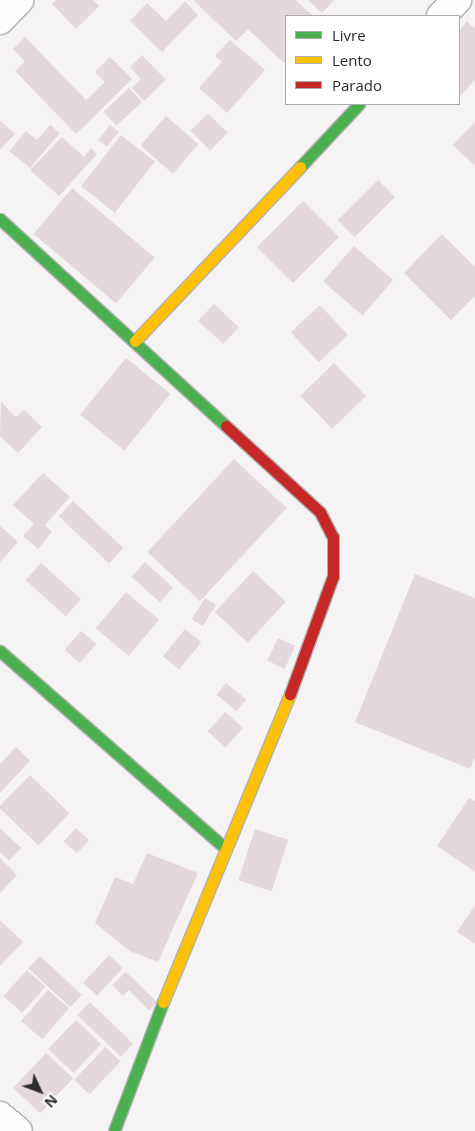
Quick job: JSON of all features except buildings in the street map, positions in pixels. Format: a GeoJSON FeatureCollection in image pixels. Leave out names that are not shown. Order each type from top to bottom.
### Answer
{"type":"FeatureCollection","features":[{"type":"Feature","properties":{"kind":"street"},"geometry":{"type":"LineString","coordinates":[[0,20],[20,0]]}},
{"type":"Feature","properties":{"kind":"street"},"geometry":{"type":"LineString","coordinates":[[442,15],[456,0]]}},
{"type":"Feature","properties":{"kind":"street"},"geometry":{"type":"LineString","coordinates":[[134,341],[358,105]]}},
{"type":"Feature","properties":{"kind":"street"},"geometry":{"type":"LineString","coordinates":[[0,219],[320,512],[332,538],[333,576],[299,674],[193,923],[114,1131]]}},
{"type":"Feature","properties":{"kind":"street"},"geometry":{"type":"LineString","coordinates":[[0,651],[225,848]]}},
{"type":"Feature","properties":{"kind":"street"},"geometry":{"type":"LineString","coordinates":[[0,1116],[18,1131]]}},
{"type":"Feature","properties":{"kind":"traffic: fast"},"geometry":{"type":"LineString","coordinates":[[300,167],[358,105]]}},
{"type":"Feature","properties":{"kind":"traffic: fast"},"geometry":{"type":"LineString","coordinates":[[0,219],[226,426]]}},
{"type":"Feature","properties":{"kind":"traffic: fast"},"geometry":{"type":"LineString","coordinates":[[0,651],[225,848]]}},
{"type":"Feature","properties":{"kind":"traffic: fast"},"geometry":{"type":"LineString","coordinates":[[114,1131],[163,1002]]}},
{"type":"Feature","properties":{"kind":"traffic: slow"},"geometry":{"type":"LineString","coordinates":[[135,341],[300,167]]}},
{"type":"Feature","properties":{"kind":"traffic: slow"},"geometry":{"type":"LineString","coordinates":[[163,1002],[290,694]]}},
{"type":"Feature","properties":{"kind":"traffic: jam"},"geometry":{"type":"LineString","coordinates":[[226,426],[320,512],[333,537],[333,576],[290,694]]}}]}
